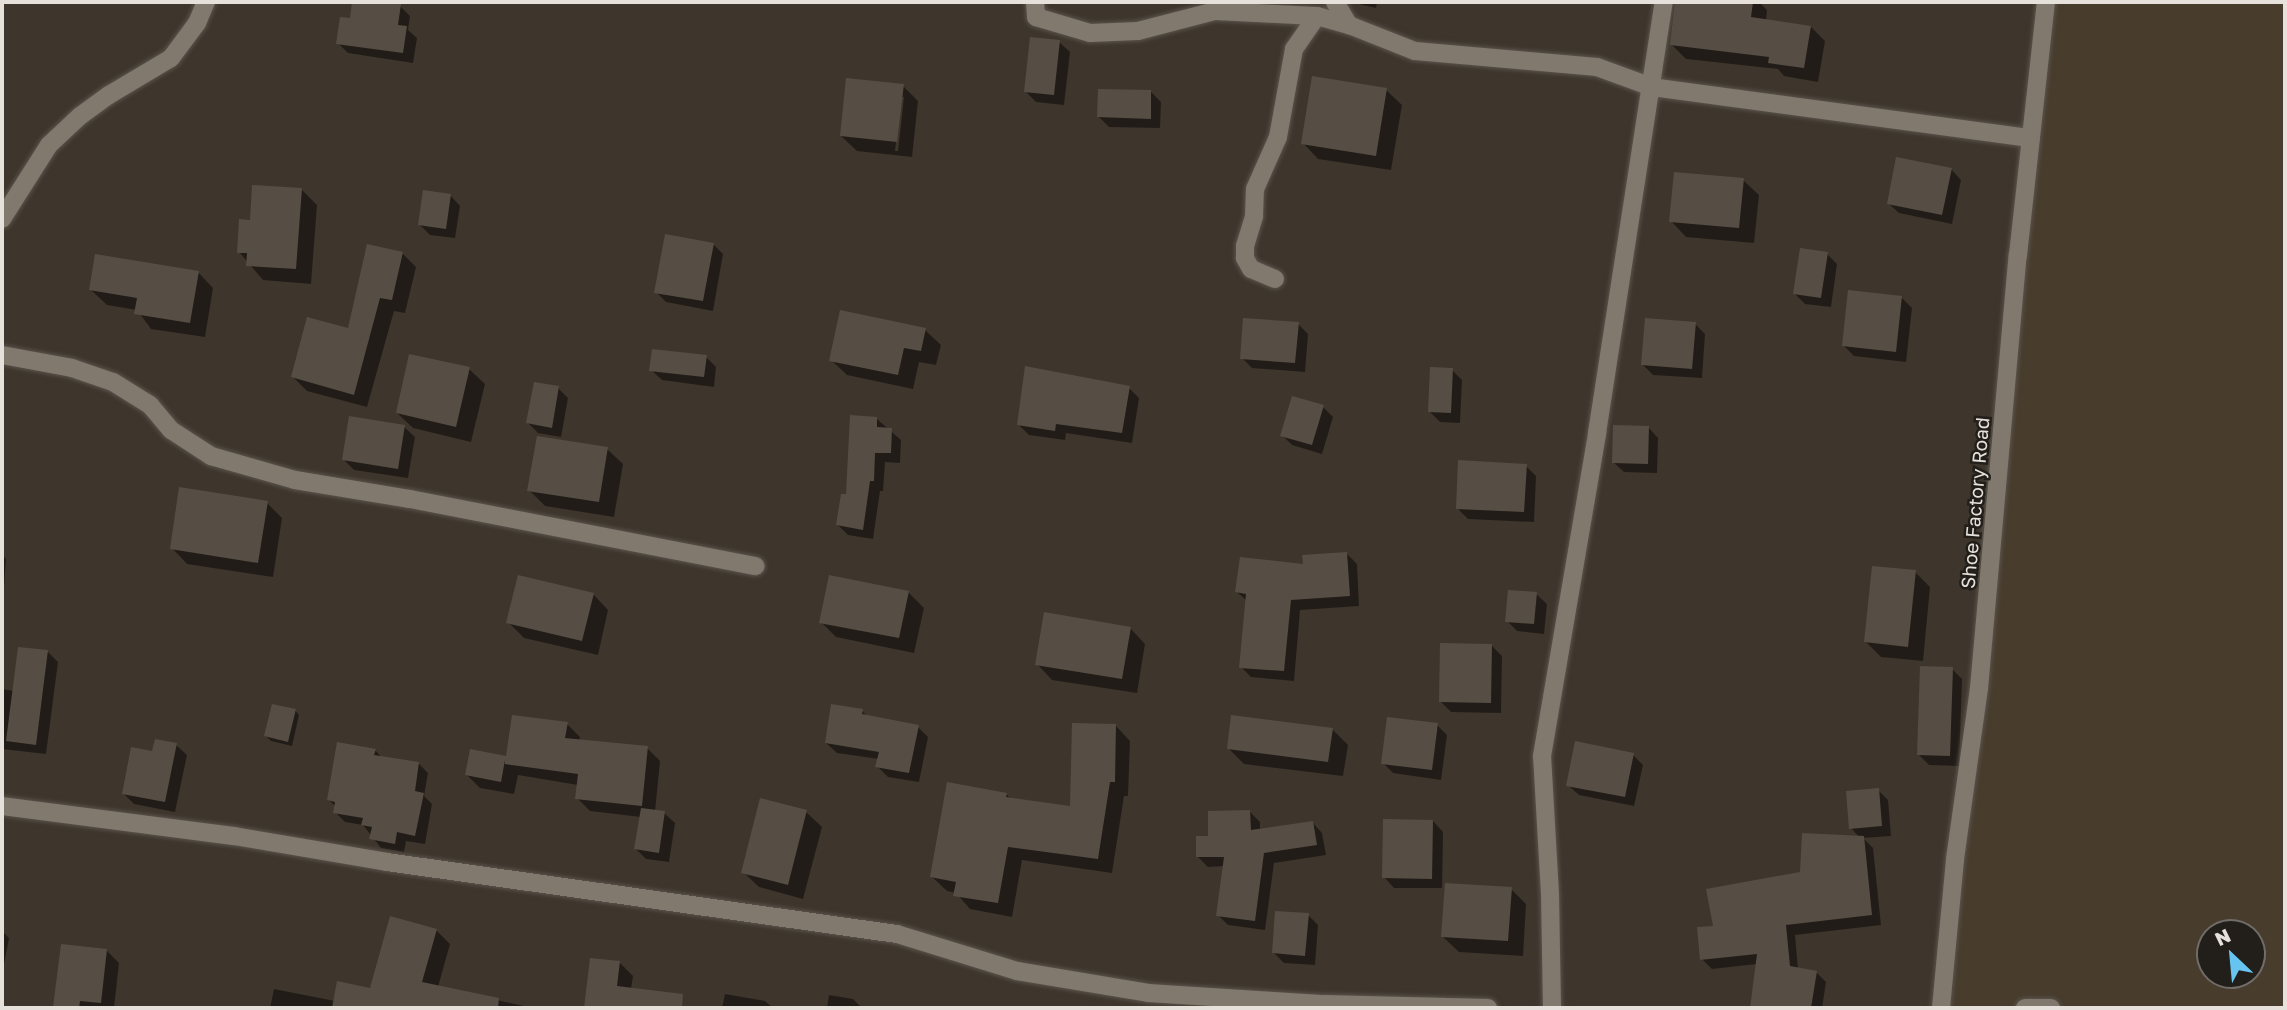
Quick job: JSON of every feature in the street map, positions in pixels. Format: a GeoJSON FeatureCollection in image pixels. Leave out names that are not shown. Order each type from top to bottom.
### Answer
{"type":"FeatureCollection","features":[{"type":"Feature","properties":{"kind":"street"},"geometry":{"type":"LineString","coordinates":[[2,219],[49,145],[80,116],[109,95],[171,58],[197,23],[206,2]]}},
{"type":"Feature","properties":{"kind":"street"},"geometry":{"type":"LineString","coordinates":[[1035,2],[1036,18],[1090,33],[1138,31],[1216,11],[1317,16],[1349,24],[1415,51],[1597,67],[1651,87],[2031,138]]}},
{"type":"Feature","properties":{"kind":"street"},"geometry":{"type":"LineString","coordinates":[[1335,2],[1349,24]]}},
{"type":"Feature","properties":{"kind":"street"},"geometry":{"type":"LineString","coordinates":[[1552,1008],[1550,894],[1542,756],[1664,2]]}},
{"type":"Feature","properties":{"kind":"street","name":"Shoe Factory Road"},"geometry":{"type":"LineString","coordinates":[[1944,1008],[1955,859],[1979,688],[2046,2]]}},
{"type":"Feature","properties":{"kind":"street"},"geometry":{"type":"LineString","coordinates":[[1275,279],[1251,269],[1245,258],[1245,246],[1254,216],[1255,189],[1278,137],[1294,49],[1317,16]]}},
{"type":"Feature","properties":{"kind":"street"},"geometry":{"type":"LineString","coordinates":[[2,355],[72,368],[113,382],[150,405],[171,430],[211,456],[295,480],[423,501],[756,566]]}},
{"type":"Feature","properties":{"kind":"street"},"geometry":{"type":"LineString","coordinates":[[2,806],[234,836],[387,862],[897,934],[1017,971],[1148,993],[1325,1004],[1488,1008]]}},
{"type":"Feature","properties":{"kind":"street"},"geometry":{"type":"LineString","coordinates":[[2025,1008],[2051,1008]]}},
{"type":"Feature","properties":{"kind":"shaded area"},"geometry":{"type":"Polygon","coordinates":[[[2045,2],[2285,2],[2285,1008],[1949,1008],[2045,2]]]}},
{"type":"Feature","properties":{"kind":"building"},"geometry":{"type":"Polygon","coordinates":[[[352,2],[401,4],[398,25],[407,26],[403,53],[336,44],[340,17],[350,18],[352,2]]]}},
{"type":"Feature","properties":{"kind":"building"},"geometry":{"type":"Polygon","coordinates":[[[1675,2],[1753,2],[1751,17],[1811,26],[1804,68],[1768,63],[1769,57],[1670,45],[1675,2]]]}},
{"type":"Feature","properties":{"kind":"building"},"geometry":{"type":"Polygon","coordinates":[[[1030,37],[1060,40],[1054,95],[1024,92],[1030,37]]]}},
{"type":"Feature","properties":{"kind":"building"},"geometry":{"type":"Polygon","coordinates":[[[1312,76],[1387,88],[1376,156],[1301,144],[1312,76]]]}},
{"type":"Feature","properties":{"kind":"building"},"geometry":{"type":"Polygon","coordinates":[[[846,78],[904,84],[897,142],[840,136],[846,78]]]}},
{"type":"Feature","properties":{"kind":"building"},"geometry":{"type":"Polygon","coordinates":[[[1098,89],[1151,90],[1151,119],[1097,117],[1098,89]]]}},
{"type":"Feature","properties":{"kind":"building"},"geometry":{"type":"Polygon","coordinates":[[[1896,157],[1952,168],[1942,215],[1887,204],[1896,157]]]}},
{"type":"Feature","properties":{"kind":"building"},"geometry":{"type":"Polygon","coordinates":[[[1674,172],[1744,178],[1739,228],[1669,222],[1674,172]]]}},
{"type":"Feature","properties":{"kind":"building"},"geometry":{"type":"Polygon","coordinates":[[[252,185],[302,188],[296,269],[246,266],[247,253],[237,253],[239,219],[250,220],[252,185]]]}},
{"type":"Feature","properties":{"kind":"building"},"geometry":{"type":"Polygon","coordinates":[[[423,190],[451,194],[446,229],[418,225],[423,190]]]}},
{"type":"Feature","properties":{"kind":"building"},"geometry":{"type":"Polygon","coordinates":[[[665,234],[714,243],[703,301],[654,293],[665,234]]]}},
{"type":"Feature","properties":{"kind":"building"},"geometry":{"type":"Polygon","coordinates":[[[367,244],[403,252],[392,300],[380,298],[354,395],[291,377],[307,317],[348,328],[367,244]]]}},
{"type":"Feature","properties":{"kind":"building"},"geometry":{"type":"Polygon","coordinates":[[[1800,248],[1828,252],[1821,298],[1793,294],[1800,248]]]}},
{"type":"Feature","properties":{"kind":"building"},"geometry":{"type":"Polygon","coordinates":[[[95,254],[199,271],[190,323],[134,314],[137,298],[89,290],[95,254]]]}},
{"type":"Feature","properties":{"kind":"building"},"geometry":{"type":"Polygon","coordinates":[[[1848,290],[1902,296],[1896,352],[1842,346],[1848,290]]]}},
{"type":"Feature","properties":{"kind":"building"},"geometry":{"type":"Polygon","coordinates":[[[840,310],[926,328],[921,351],[904,348],[898,375],[829,361],[840,310]]]}},
{"type":"Feature","properties":{"kind":"building"},"geometry":{"type":"Polygon","coordinates":[[[1243,318],[1299,322],[1295,363],[1240,359],[1243,318]]]}},
{"type":"Feature","properties":{"kind":"building"},"geometry":{"type":"Polygon","coordinates":[[[1645,318],[1696,322],[1692,369],[1641,365],[1645,318]]]}},
{"type":"Feature","properties":{"kind":"building"},"geometry":{"type":"Polygon","coordinates":[[[652,349],[707,355],[704,377],[649,371],[652,349]]]}},
{"type":"Feature","properties":{"kind":"building"},"geometry":{"type":"Polygon","coordinates":[[[409,354],[470,367],[456,427],[396,413],[409,354]]]}},
{"type":"Feature","properties":{"kind":"building"},"geometry":{"type":"Polygon","coordinates":[[[1025,366],[1130,386],[1122,433],[1056,424],[1055,431],[1017,425],[1025,366]]]}},
{"type":"Feature","properties":{"kind":"building"},"geometry":{"type":"Polygon","coordinates":[[[1430,367],[1453,368],[1451,413],[1428,412],[1430,367]]]}},
{"type":"Feature","properties":{"kind":"building"},"geometry":{"type":"Polygon","coordinates":[[[534,382],[559,386],[552,428],[526,423],[534,382]]]}},
{"type":"Feature","properties":{"kind":"building"},"geometry":{"type":"Polygon","coordinates":[[[1292,396],[1324,405],[1312,445],[1280,436],[1292,396]]]}},
{"type":"Feature","properties":{"kind":"building"},"geometry":{"type":"Polygon","coordinates":[[[850,415],[877,417],[877,427],[892,428],[891,453],[875,453],[874,481],[870,481],[863,530],[836,525],[841,494],[846,494],[850,415]]]}},
{"type":"Feature","properties":{"kind":"building"},"geometry":{"type":"Polygon","coordinates":[[[349,416],[405,425],[398,469],[342,460],[349,416]]]}},
{"type":"Feature","properties":{"kind":"building"},"geometry":{"type":"Polygon","coordinates":[[[1613,425],[1649,426],[1648,464],[1612,463],[1613,425]]]}},
{"type":"Feature","properties":{"kind":"building"},"geometry":{"type":"Polygon","coordinates":[[[537,436],[608,447],[599,502],[527,491],[537,436]]]}},
{"type":"Feature","properties":{"kind":"building"},"geometry":{"type":"Polygon","coordinates":[[[1458,460],[1527,464],[1524,512],[1456,509],[1458,460]]]}},
{"type":"Feature","properties":{"kind":"building"},"geometry":{"type":"Polygon","coordinates":[[[179,487],[268,501],[258,563],[170,549],[179,487]]]}},
{"type":"Feature","properties":{"kind":"building"},"geometry":{"type":"Polygon","coordinates":[[[1347,552],[1350,596],[1291,600],[1284,671],[1239,668],[1246,594],[1235,592],[1240,557],[1303,564],[1302,555],[1347,552]]]}},
{"type":"Feature","properties":{"kind":"building"},"geometry":{"type":"Polygon","coordinates":[[[1872,566],[1916,570],[1908,647],[1864,642],[1872,566]]]}},
{"type":"Feature","properties":{"kind":"building"},"geometry":{"type":"Polygon","coordinates":[[[518,575],[594,593],[582,641],[506,623],[518,575]]]}},
{"type":"Feature","properties":{"kind":"building"},"geometry":{"type":"Polygon","coordinates":[[[829,575],[909,591],[899,638],[819,623],[829,575]]]}},
{"type":"Feature","properties":{"kind":"building"},"geometry":{"type":"Polygon","coordinates":[[[1508,590],[1537,592],[1534,624],[1505,622],[1508,590]]]}},
{"type":"Feature","properties":{"kind":"building"},"geometry":{"type":"Polygon","coordinates":[[[1044,612],[1131,627],[1122,679],[1035,665],[1044,612]]]}},
{"type":"Feature","properties":{"kind":"building"},"geometry":{"type":"Polygon","coordinates":[[[1440,643],[1492,644],[1491,703],[1439,702],[1440,643]]]}},
{"type":"Feature","properties":{"kind":"building"},"geometry":{"type":"Polygon","coordinates":[[[18,647],[48,650],[36,745],[6,741],[18,647]]]}},
{"type":"Feature","properties":{"kind":"building"},"geometry":{"type":"Polygon","coordinates":[[[1920,666],[1953,667],[1950,756],[1917,755],[1920,666]]]}},
{"type":"Feature","properties":{"kind":"building"},"geometry":{"type":"Polygon","coordinates":[[[272,704],[296,709],[288,742],[264,736],[272,704]]]}},
{"type":"Feature","properties":{"kind":"building"},"geometry":{"type":"Polygon","coordinates":[[[831,704],[863,709],[862,714],[919,725],[909,773],[875,767],[879,752],[825,743],[831,704]]]}},
{"type":"Feature","properties":{"kind":"building"},"geometry":{"type":"Polygon","coordinates":[[[512,715],[568,722],[565,738],[648,746],[642,806],[575,799],[578,774],[505,764],[505,760],[501,782],[465,775],[470,749],[506,756],[512,715]]]}},
{"type":"Feature","properties":{"kind":"building"},"geometry":{"type":"Polygon","coordinates":[[[1231,715],[1333,728],[1328,762],[1227,749],[1231,715]]]}},
{"type":"Feature","properties":{"kind":"building"},"geometry":{"type":"Polygon","coordinates":[[[1387,717],[1438,723],[1432,770],[1381,764],[1387,717]]]}},
{"type":"Feature","properties":{"kind":"building"},"geometry":{"type":"Polygon","coordinates":[[[1072,723],[1116,724],[1115,782],[1110,782],[1098,859],[1008,847],[998,903],[953,896],[956,882],[930,877],[947,782],[1007,793],[1006,797],[1070,806],[1072,723]]]}},
{"type":"Feature","properties":{"kind":"building"},"geometry":{"type":"Polygon","coordinates":[[[155,739],[177,743],[165,802],[122,794],[131,747],[152,751],[155,739]]]}},
{"type":"Feature","properties":{"kind":"building"},"geometry":{"type":"Polygon","coordinates":[[[1575,741],[1634,753],[1625,797],[1566,786],[1575,741]]]}},
{"type":"Feature","properties":{"kind":"building"},"geometry":{"type":"Polygon","coordinates":[[[337,742],[376,749],[374,755],[419,762],[415,791],[424,793],[415,836],[397,832],[395,844],[369,839],[372,827],[361,825],[363,818],[333,813],[335,802],[327,800],[337,742]]]}},
{"type":"Feature","properties":{"kind":"building"},"geometry":{"type":"Polygon","coordinates":[[[1879,788],[1882,826],[1849,829],[1846,791],[1879,788]]]}},
{"type":"Feature","properties":{"kind":"building"},"geometry":{"type":"Polygon","coordinates":[[[760,798],[807,810],[788,885],[741,873],[760,798]]]}},
{"type":"Feature","properties":{"kind":"building"},"geometry":{"type":"Polygon","coordinates":[[[641,808],[665,811],[659,853],[634,849],[641,808]]]}},
{"type":"Feature","properties":{"kind":"building"},"geometry":{"type":"Polygon","coordinates":[[[1250,810],[1251,830],[1313,821],[1317,845],[1264,853],[1255,921],[1216,916],[1224,857],[1196,857],[1196,836],[1208,836],[1208,811],[1250,810]]]}},
{"type":"Feature","properties":{"kind":"building"},"geometry":{"type":"Polygon","coordinates":[[[1383,819],[1433,820],[1432,879],[1382,878],[1383,819]]]}},
{"type":"Feature","properties":{"kind":"building"},"geometry":{"type":"Polygon","coordinates":[[[1802,833],[1864,836],[1872,915],[1786,925],[1790,966],[1817,971],[1811,1008],[1750,1008],[1757,954],[1700,960],[1697,927],[1713,926],[1706,889],[1800,872],[1802,833]]]}},
{"type":"Feature","properties":{"kind":"building"},"geometry":{"type":"Polygon","coordinates":[[[1445,883],[1512,887],[1508,941],[1441,937],[1445,883]]]}},
{"type":"Feature","properties":{"kind":"building"},"geometry":{"type":"Polygon","coordinates":[[[1275,911],[1309,913],[1305,956],[1272,953],[1275,911]]]}},
{"type":"Feature","properties":{"kind":"building"},"geometry":{"type":"Polygon","coordinates":[[[390,916],[437,929],[422,982],[499,998],[498,1008],[332,1008],[337,981],[370,988],[390,916]]]}},
{"type":"Feature","properties":{"kind":"building"},"geometry":{"type":"Polygon","coordinates":[[[61,944],[107,949],[101,1003],[80,1001],[79,1008],[53,1007],[61,944]]]}},
{"type":"Feature","properties":{"kind":"building"},"geometry":{"type":"Polygon","coordinates":[[[590,958],[620,961],[617,986],[683,994],[682,1008],[584,1008],[590,958]]]}}]}
